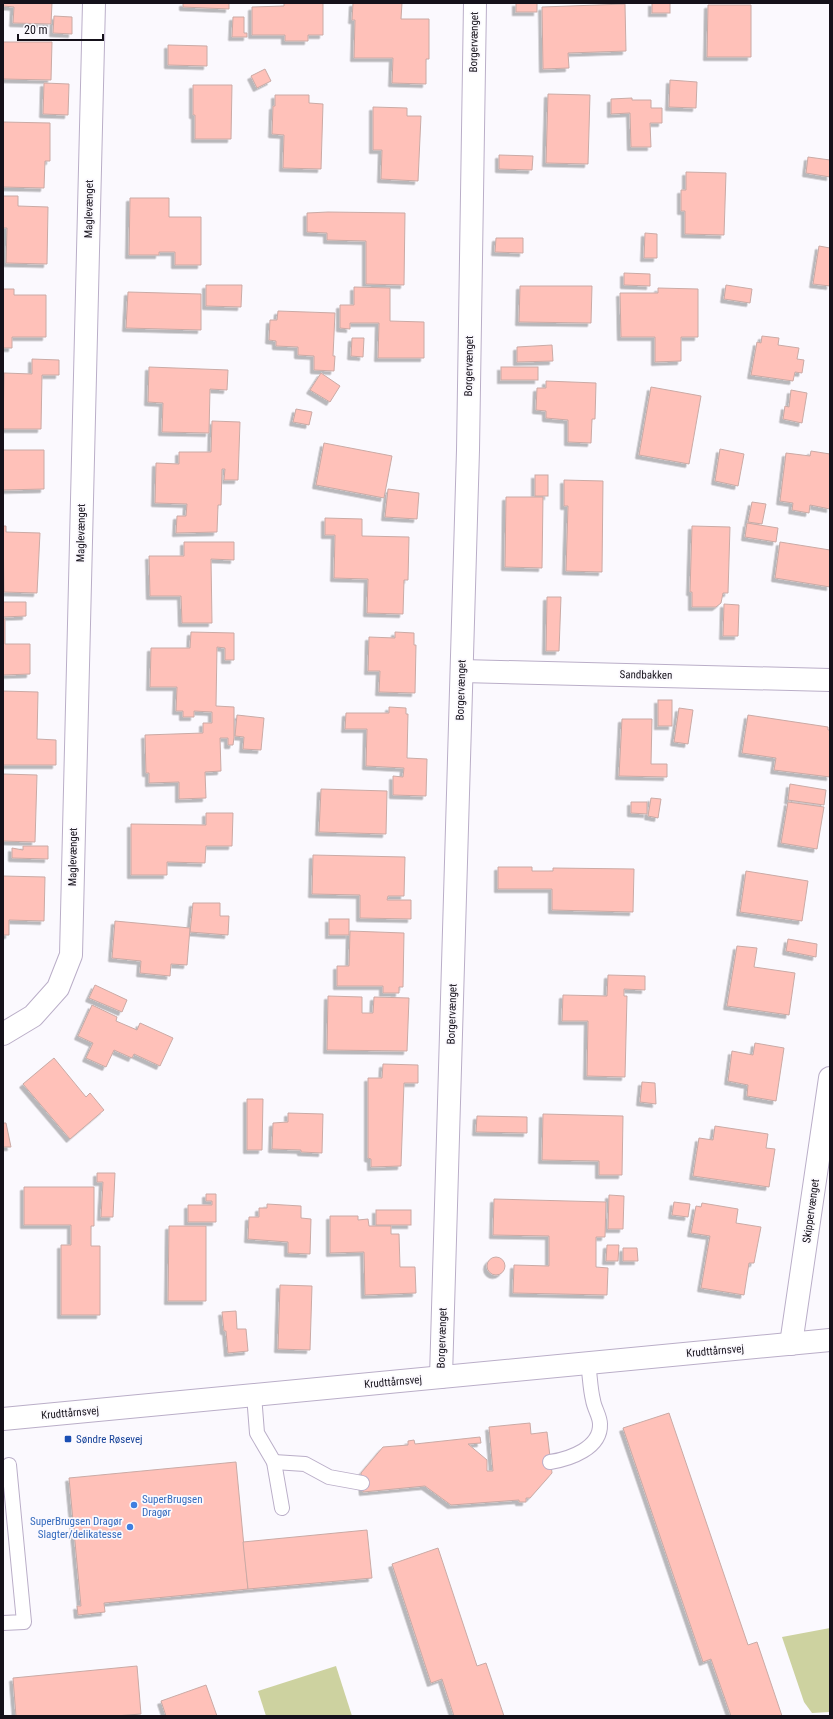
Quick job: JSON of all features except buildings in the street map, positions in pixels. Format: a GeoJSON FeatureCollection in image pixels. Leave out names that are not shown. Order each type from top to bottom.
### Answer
{"type":"FeatureCollection","features":[{"type":"Feature","properties":{"kind":"street","name":"Maglevænget"},"geometry":{"type":"LineString","coordinates":[[3,1034],[33,1016],[58,988],[71,955],[94,3]]}},
{"type":"Feature","properties":{"kind":"street","name":"Borgervænget"},"geometry":{"type":"LineString","coordinates":[[441,1377],[468,450],[475,3]]}},
{"type":"Feature","properties":{"kind":"street","name":"Sandbakken"},"geometry":{"type":"LineString","coordinates":[[462,671],[830,680]]}},
{"type":"Feature","properties":{"kind":"street","name":"Skippervænget"},"geometry":{"type":"LineString","coordinates":[[791,1344],[830,1078]]}},
{"type":"Feature","properties":{"kind":"street","name":"Krudttårnsvej"},"geometry":{"type":"LineString","coordinates":[[3,1419],[830,1340]]}},
{"type":"Feature","properties":{"kind":"lane"},"geometry":{"type":"LineString","coordinates":[[550,1462],[564,1460],[578,1454],[590,1445],[598,1434],[600,1423],[593,1400],[588,1363]]}},
{"type":"Feature","properties":{"kind":"lane"},"geometry":{"type":"LineString","coordinates":[[254,1395],[258,1433],[274,1462],[282,1508]]}},
{"type":"Feature","properties":{"kind":"lane"},"geometry":{"type":"LineString","coordinates":[[274,1462],[304,1464],[329,1477],[362,1483]]}},
{"type":"Feature","properties":{"kind":"lane"},"geometry":{"type":"LineString","coordinates":[[3,1624],[24,1622],[9,1465]]}},
{"type":"Feature","properties":{"kind":"green space"},"geometry":{"type":"Polygon","coordinates":[[[830,1628],[830,1712],[812,1713],[804,1702],[782,1637],[830,1628]]]}},
{"type":"Feature","properties":{"kind":"green space"},"geometry":{"type":"Polygon","coordinates":[[[336,1666],[352,1716],[266,1716],[258,1691],[336,1666]]]}},
{"type":"Feature","properties":{"kind":"place","name":"Søndre Røsevej"},"geometry":{"type":"Point","coordinates":[68,1439]}},
{"type":"Feature","properties":{"kind":"place","name":"SuperBrugsen Dragør"},"geometry":{"type":"Point","coordinates":[134,1505]}},
{"type":"Feature","properties":{"kind":"place","name":"SuperBrugsen Dragør Slagter/delikatesse"},"geometry":{"type":"Point","coordinates":[130,1527]}}]}
